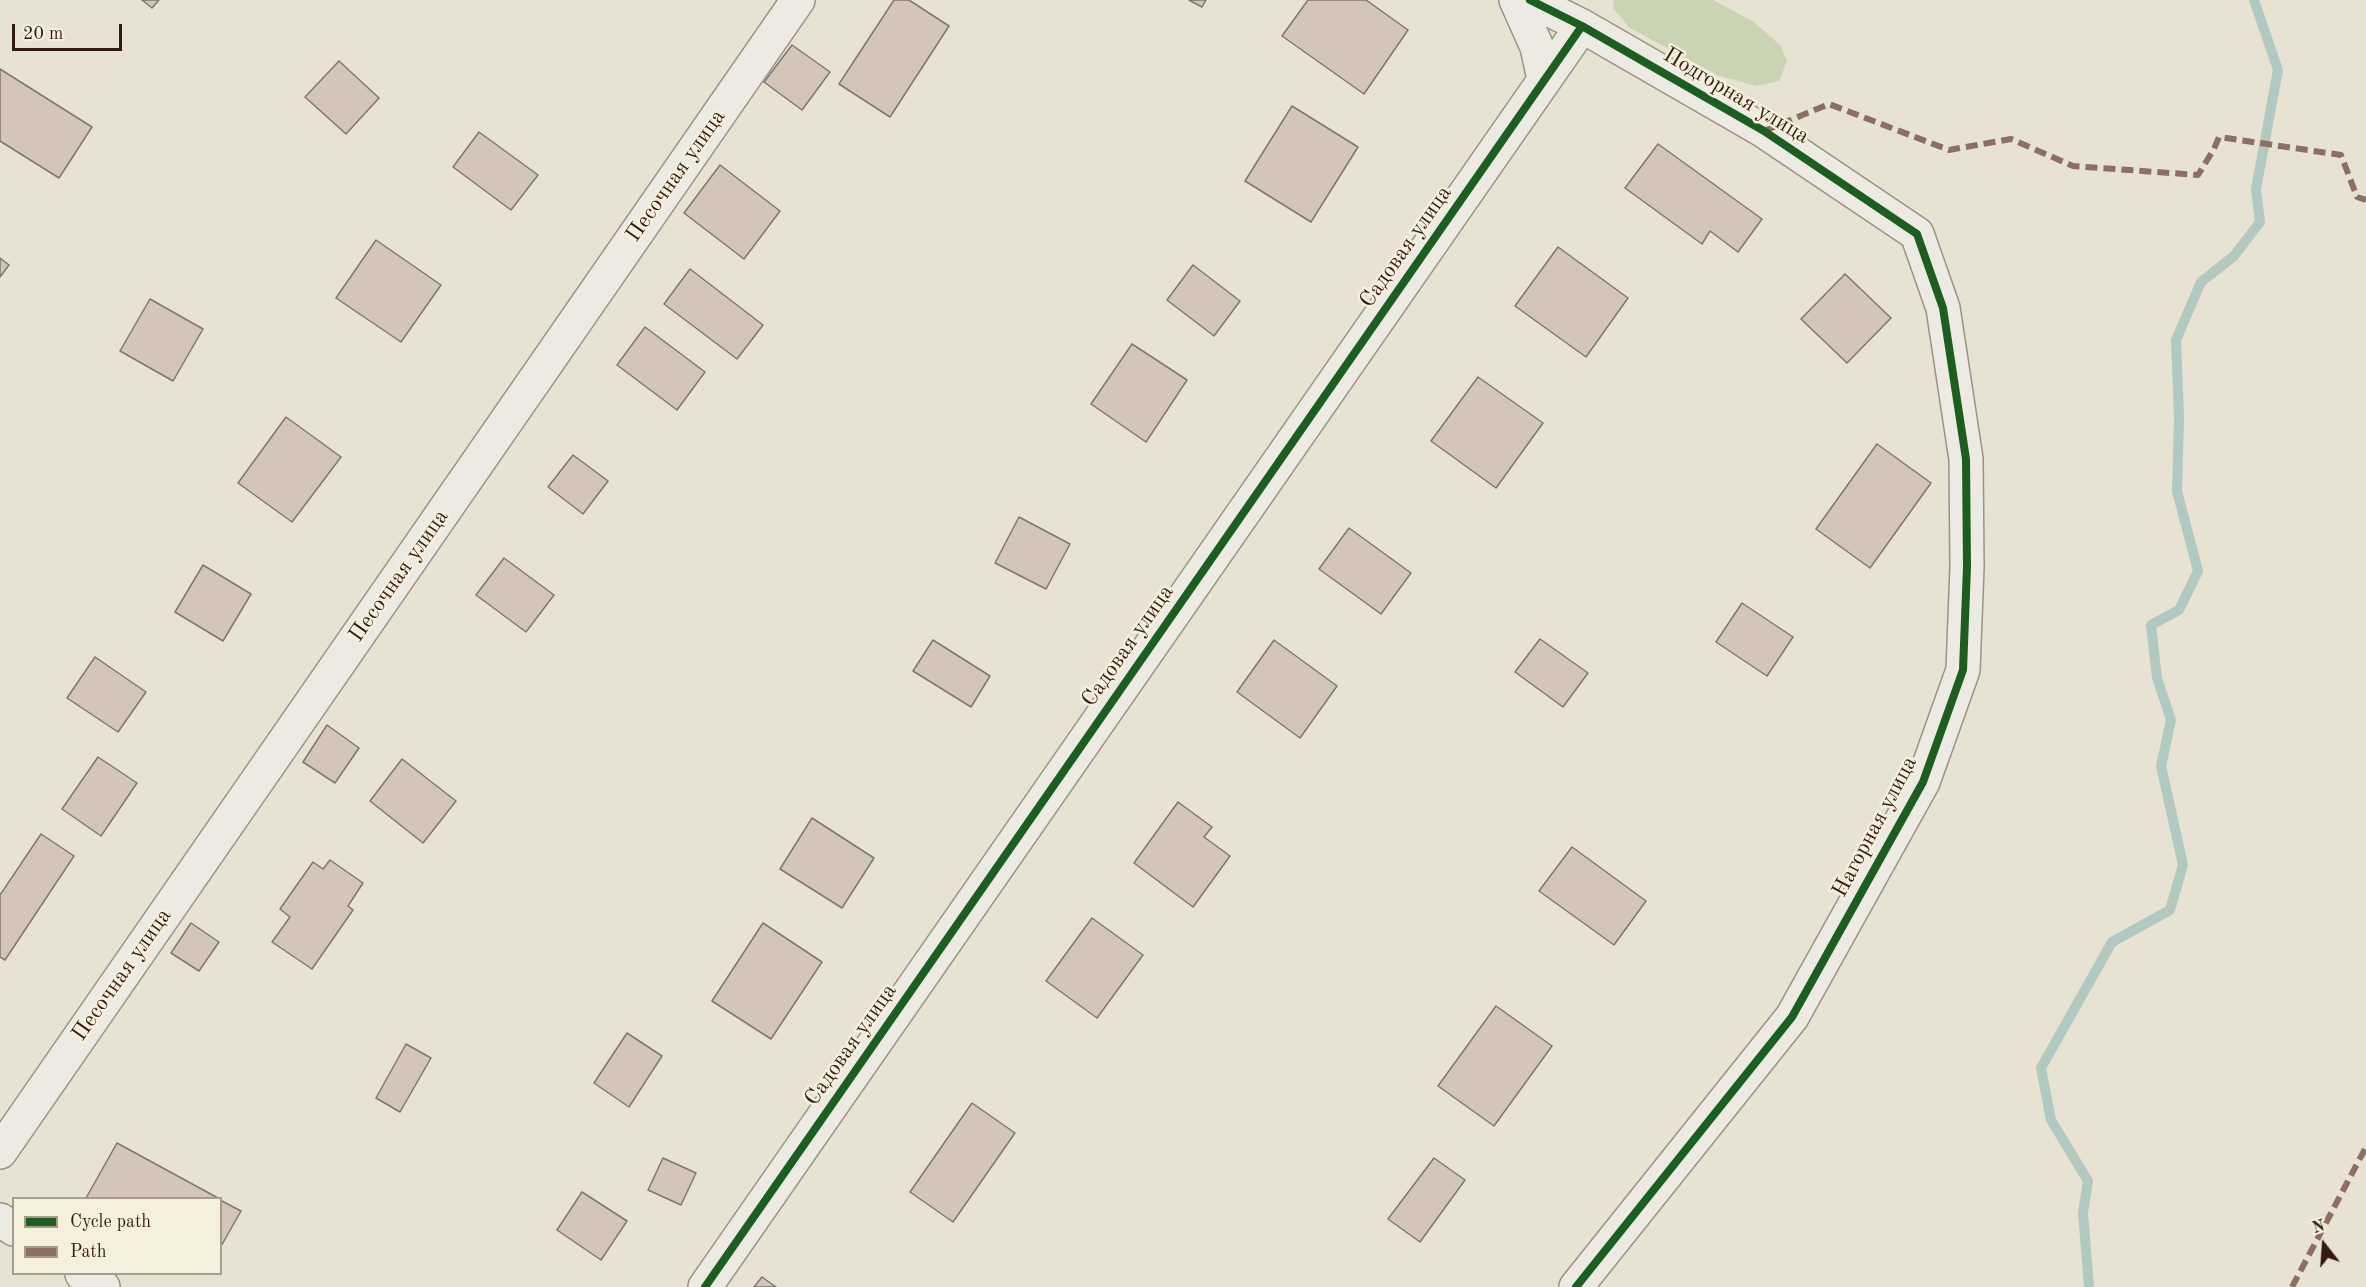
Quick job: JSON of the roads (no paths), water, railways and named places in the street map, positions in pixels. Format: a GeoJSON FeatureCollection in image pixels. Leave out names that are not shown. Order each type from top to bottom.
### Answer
{"type":"FeatureCollection","features":[{"type":"Feature","properties":{"kind":"street","name":"Песочная улица"},"geometry":{"type":"LineString","coordinates":[[0,1152],[798,0]]}},
{"type":"Feature","properties":{"kind":"street"},"geometry":{"type":"LineString","coordinates":[[1516,0],[1537,47],[1544,80]]}},
{"type":"Feature","properties":{"kind":"street","name":"Подгорная улица"},"geometry":{"type":"LineString","coordinates":[[1530,0],[1582,26],[1764,130],[1917,234]]}},
{"type":"Feature","properties":{"kind":"street","name":"Садовая улица"},"geometry":{"type":"LineString","coordinates":[[705,1287],[1582,26]]}},
{"type":"Feature","properties":{"kind":"street","name":"Нагорная улица"},"geometry":{"type":"LineString","coordinates":[[1576,1287],[1792,1017],[1923,782],[1964,670],[1967,567],[1966,459],[1943,308],[1917,234]]}},
{"type":"Feature","properties":{"kind":"street"},"geometry":{"type":"LineString","coordinates":[[84,1275],[103,1287]]}},
{"type":"Feature","properties":{"kind":"waterway"},"geometry":{"type":"LineString","coordinates":[[2089,1287],[2083,1213],[2088,1181],[2051,1120],[2041,1068],[2112,942],[2170,910],[2183,865],[2161,766],[2171,720],[2157,678],[2151,625],[2179,610],[2198,571],[2177,491],[2179,417],[2176,340],[2201,282],[2234,256],[2260,222],[2256,189],[2278,70],[2254,0]]}}]}
